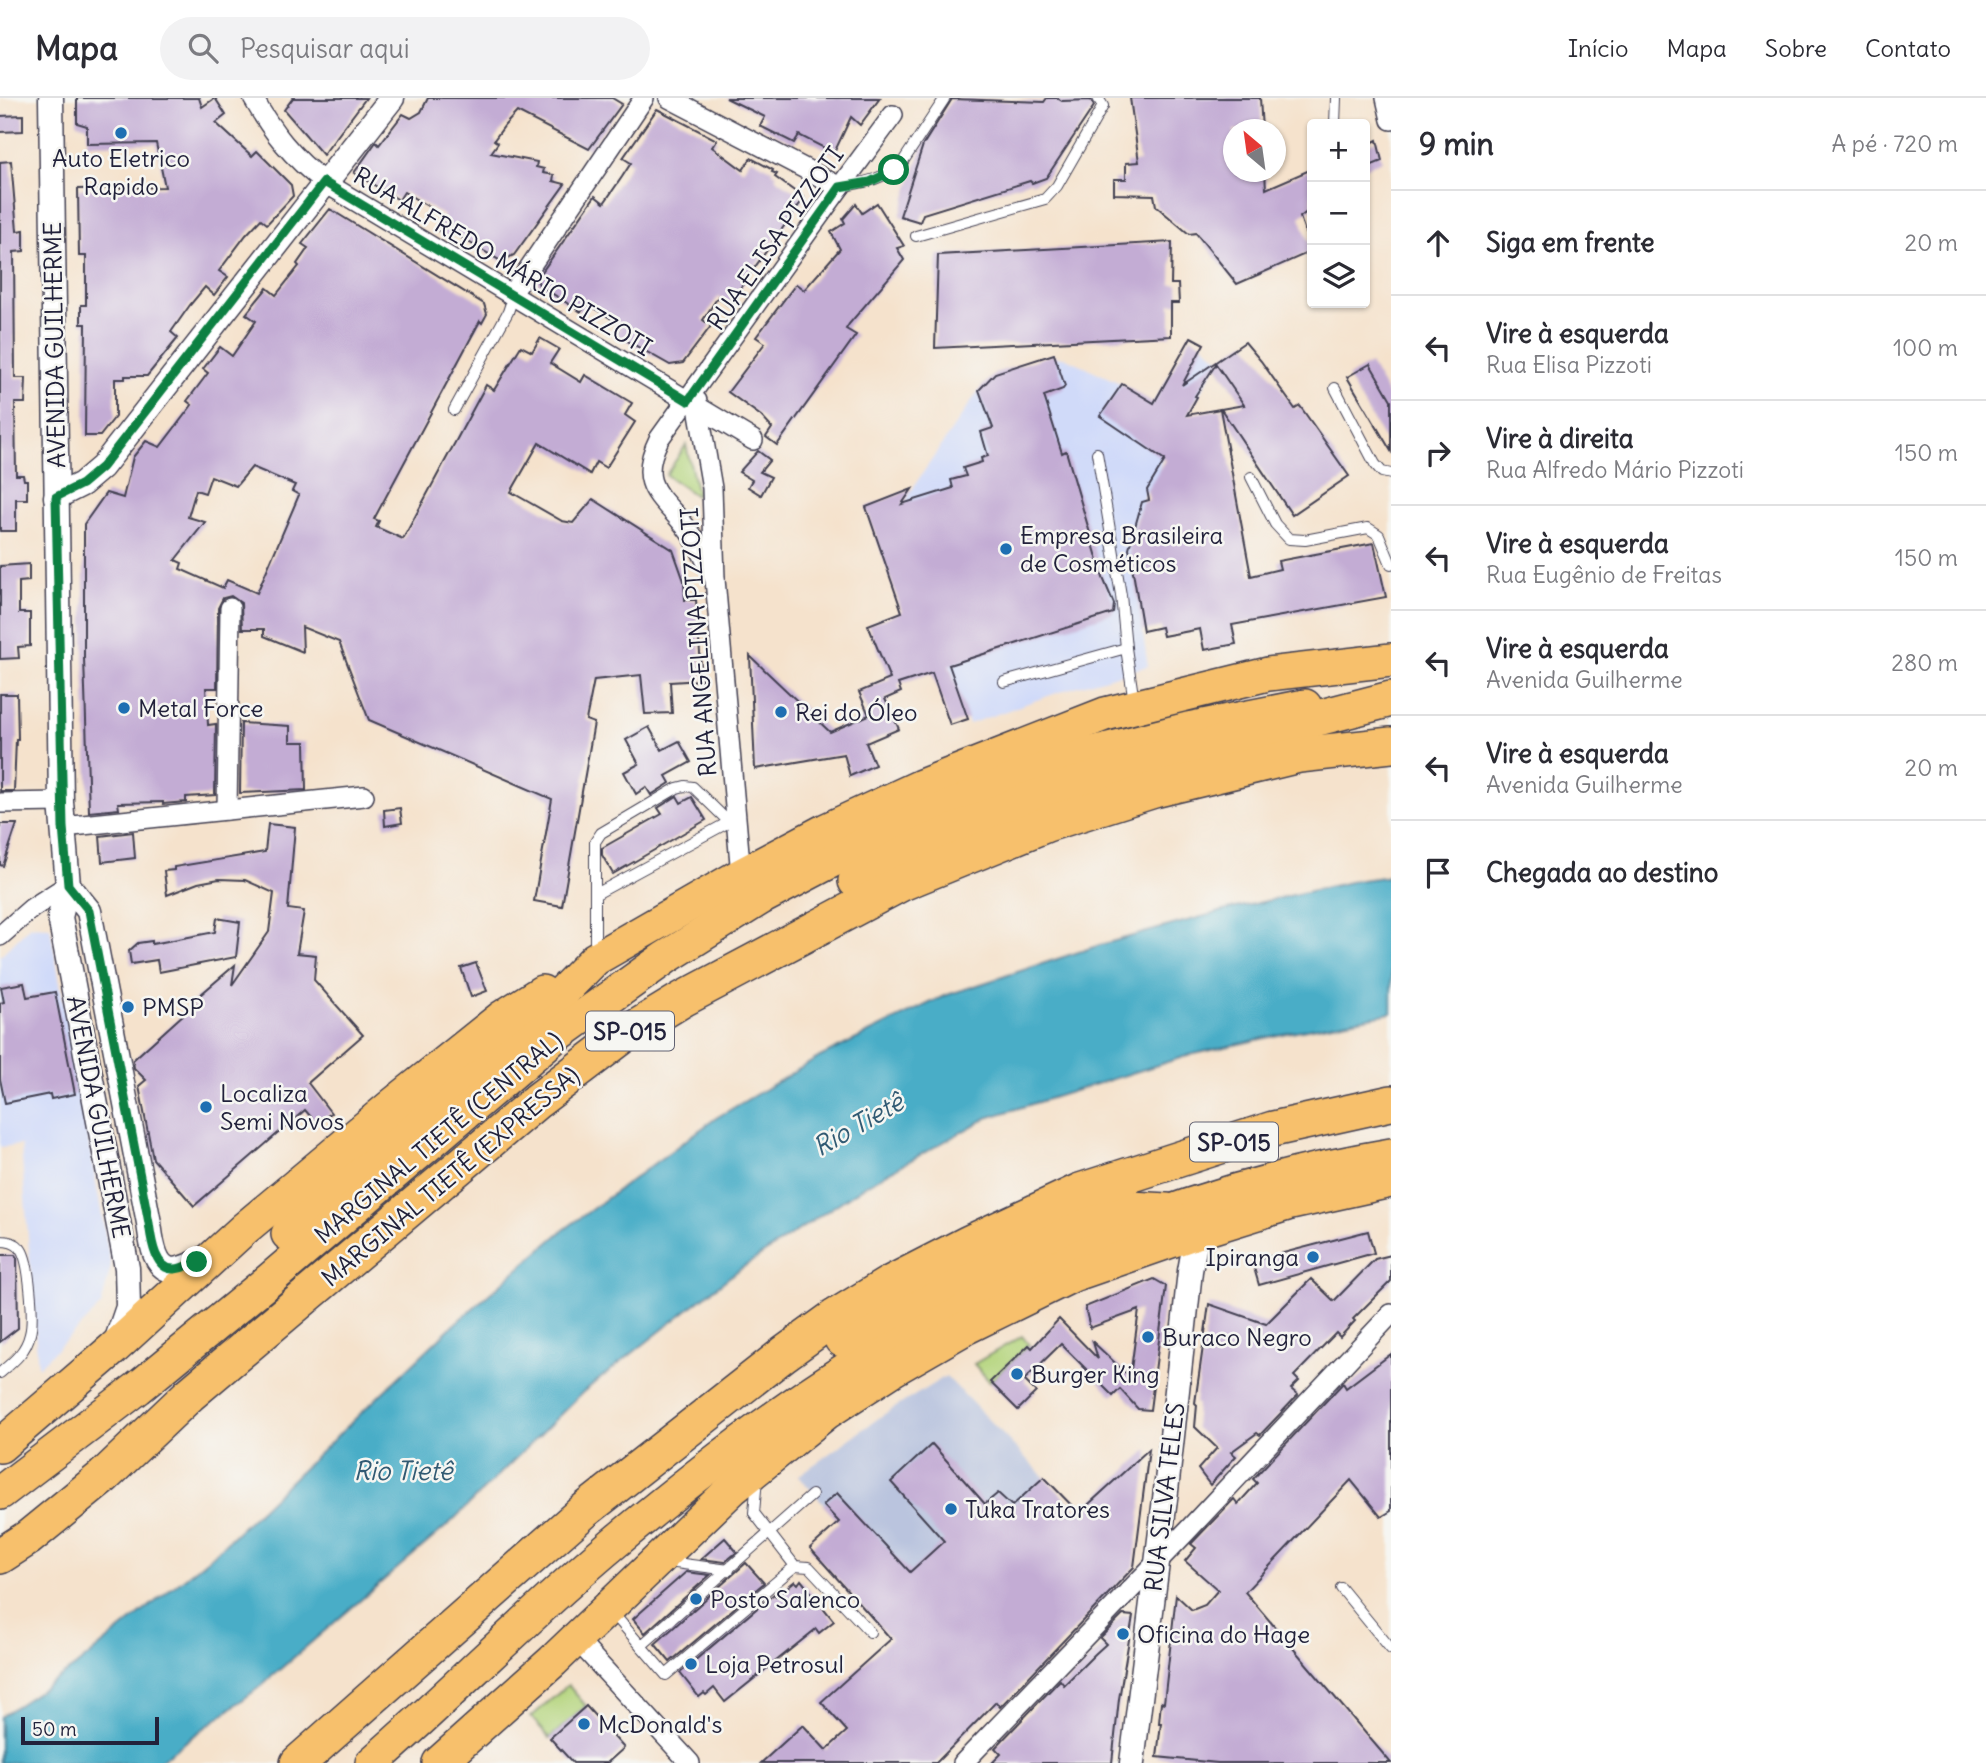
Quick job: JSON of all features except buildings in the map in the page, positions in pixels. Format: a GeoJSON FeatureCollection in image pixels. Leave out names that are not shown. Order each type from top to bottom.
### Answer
{"type":"FeatureCollection","features":[{"type":"Feature","properties":{"kind":"highway"},"geometry":{"type":"LineString","coordinates":[[2,1443],[113,1349],[244,1229],[501,1018],[595,959],[741,875],[826,830],[920,786],[1105,714],[1268,674],[1391,660]]}},
{"type":"Feature","properties":{"kind":"highway"},"geometry":{"type":"LineString","coordinates":[[683,999],[746,949],[838,892],[913,849],[1013,806],[1136,765],[1391,698]]}},
{"type":"Feature","properties":{"kind":"highway","name":"MARGINAL TIETÊ (CENTRAL)"},"geometry":{"type":"LineString","coordinates":[[0,1493],[138,1388],[267,1282],[553,1038],[665,958],[761,898],[883,834],[1007,783],[1085,755],[1188,729],[1300,707],[1391,698]]}},
{"type":"Feature","properties":{"kind":"highway","name":"MARGINAL TIETÊ (EXPRESSA)"},"geometry":{"type":"LineString","coordinates":[[0,1556],[28,1538],[104,1476],[189,1395],[537,1101],[624,1035],[683,999],[902,883],[1047,824],[1154,790],[1299,755],[1391,745]]}},
{"type":"Feature","properties":{"kind":"highway"},"geometry":{"type":"LineString","coordinates":[[138,1388],[170,1337],[500,1051],[595,959]]}},
{"type":"Feature","properties":{"kind":"highway","name":"SP-015"},"geometry":{"type":"LineString","coordinates":[[298,1763],[584,1511],[835,1317],[889,1284],[1080,1191],[1273,1129],[1391,1103]]}},
{"type":"Feature","properties":{"kind":"highway"},"geometry":{"type":"LineString","coordinates":[[379,1757],[613,1544],[716,1462],[821,1385],[944,1311],[1074,1247],[1167,1210],[1343,1163],[1389,1179]]}},
{"type":"Feature","properties":{"kind":"highway"},"geometry":{"type":"LineString","coordinates":[[439,1763],[576,1639],[732,1489],[826,1413],[894,1369],[967,1327],[1073,1275],[1197,1231],[1287,1203],[1389,1179]]}},
{"type":"Feature","properties":{"kind":"highway"},"geometry":{"type":"LineString","coordinates":[[584,1511],[624,1495],[826,1347],[950,1280],[1073,1222],[1113,1208],[1167,1210]]}},
{"type":"Feature","properties":{"kind":"highway"},"geometry":{"type":"LineString","coordinates":[[379,1757],[419,1737],[680,1517],[701,1503],[732,1489]]}},
{"type":"Feature","properties":{"kind":"street","name":"AVENIDA GUILHERME"},"geometry":{"type":"LineString","coordinates":[[51,98],[61,802],[68,885],[60,917],[124,1252],[128,1307],[113,1349]]}},
{"type":"Feature","properties":{"kind":"street","name":"RUA ALFREDO MÁRIO PIZZOTI"},"geometry":{"type":"LineString","coordinates":[[253,98],[269,126],[291,154],[324,182],[513,296],[694,399],[753,440]]}},
{"type":"Feature","properties":{"kind":"street"},"geometry":{"type":"LineString","coordinates":[[56,497],[82,484],[102,467],[392,98]]}},
{"type":"Feature","properties":{"kind":"street"},"geometry":{"type":"LineString","coordinates":[[513,296],[515,289],[644,98]]}},
{"type":"Feature","properties":{"kind":"street"},"geometry":{"type":"LineString","coordinates":[[669,98],[840,187]]}},
{"type":"Feature","properties":{"kind":"street","name":"RUA ELISA PIZZOTI"},"geometry":{"type":"LineString","coordinates":[[715,579],[693,536],[653,488],[650,457],[659,439],[694,399],[893,115]]}},
{"type":"Feature","properties":{"kind":"street","name":"RUA ANGELINA PIZZOTI"},"geometry":{"type":"LineString","coordinates":[[694,399],[712,488],[715,579],[733,826],[741,875]]}},
{"type":"Feature","properties":{"kind":"street"},"geometry":{"type":"LineString","coordinates":[[227,810],[230,608]]}},
{"type":"Feature","properties":{"kind":"street"},"geometry":{"type":"LineString","coordinates":[[63,827],[364,796]]}},
{"type":"Feature","properties":{"kind":"street"},"geometry":{"type":"LineString","coordinates":[[0,803],[61,802]]}},
{"type":"Feature","properties":{"kind":"street","name":"AVENIDA GUILHERME"},"geometry":{"type":"LineString","coordinates":[[68,885],[89,911],[158,1260],[174,1270],[214,1256]]}},
{"type":"Feature","properties":{"kind":"street"},"geometry":{"type":"LineString","coordinates":[[0,936],[32,908],[68,885]]}},
{"type":"Feature","properties":{"kind":"street"},"geometry":{"type":"LineString","coordinates":[[104,1146],[133,1140]]}},
{"type":"Feature","properties":{"kind":"street","name":"RUA SILVA TELES"},"geometry":{"type":"LineString","coordinates":[[1132,1763],[1197,1231]]}},
{"type":"Feature","properties":{"kind":"street"},"geometry":{"type":"LineString","coordinates":[[963,1763],[1157,1563],[1391,1314]]}},
{"type":"Feature","properties":{"kind":"street"},"geometry":{"type":"LineString","coordinates":[[576,1639],[690,1763]]}},
{"type":"Feature","properties":{"kind":"lane"},"geometry":{"type":"LineString","coordinates":[[840,187],[870,182],[894,170],[902,163],[945,98]]}},
{"type":"Feature","properties":{"kind":"lane"},"geometry":{"type":"LineString","coordinates":[[916,236],[1037,203],[1051,194],[1071,165],[1103,106],[1098,98]]}},
{"type":"Feature","properties":{"kind":"lane"},"geometry":{"type":"LineString","coordinates":[[1335,119],[1336,98]]}},
{"type":"Feature","properties":{"kind":"lane"},"geometry":{"type":"LineString","coordinates":[[454,410],[508,312],[513,296]]}},
{"type":"Feature","properties":{"kind":"lane"},"geometry":{"type":"LineString","coordinates":[[1335,388],[1375,464],[1382,472],[1391,474]]}},
{"type":"Feature","properties":{"kind":"lane"},"geometry":{"type":"LineString","coordinates":[[1097,453],[1121,595],[1134,706]]}},
{"type":"Feature","properties":{"kind":"lane"},"geometry":{"type":"LineString","coordinates":[[1251,477],[1276,524],[1289,539],[1306,540],[1368,528],[1379,535],[1391,564]]}},
{"type":"Feature","properties":{"kind":"lane"},"geometry":{"type":"LineString","coordinates":[[1004,682],[1126,648]]}},
{"type":"Feature","properties":{"kind":"lane"},"geometry":{"type":"LineString","coordinates":[[595,959],[595,842],[598,836],[677,788],[685,786],[693,788],[733,826],[596,894]]}},
{"type":"Feature","properties":{"kind":"lane"},"geometry":{"type":"LineString","coordinates":[[0,1241],[14,1243],[26,1259],[31,1317],[30,1334],[24,1349],[15,1361],[0,1373]]}},
{"type":"Feature","properties":{"kind":"lane"},"geometry":{"type":"LineString","coordinates":[[759,1467],[754,1513],[795,1566]]}},
{"type":"Feature","properties":{"kind":"lane"},"geometry":{"type":"LineString","coordinates":[[640,1646],[812,1495]]}},
{"type":"Feature","properties":{"kind":"lane"},"geometry":{"type":"LineString","coordinates":[[657,1561],[729,1570]]}},
{"type":"Feature","properties":{"kind":"lane"},"geometry":{"type":"LineString","coordinates":[[608,1608],[666,1675],[795,1566],[808,1567],[870,1632]]}},
{"type":"Feature","properties":{"kind":"lane"},"geometry":{"type":"LineString","coordinates":[[1341,1588],[1391,1649]]}},
{"type":"Feature","properties":{"kind":"shaded area"},"geometry":{"type":"Polygon","coordinates":[[[1191,337],[1220,359],[1162,458],[1159,471],[1147,490],[1136,519],[1129,548],[1148,666],[1068,689],[969,724],[906,529],[906,501],[916,483],[979,390],[995,373],[1046,357],[1064,357],[1122,384],[1153,403],[1191,337]]]}},
{"type":"Feature","properties":{"kind":"shaded area"},"geometry":{"type":"Polygon","coordinates":[[[30,926],[50,927],[111,1266],[101,1306],[38,1367],[21,1145],[0,1147],[0,956],[30,926]]]}},
{"type":"Feature","properties":{"kind":"shaded area","name":"Tuka Tratores"},"geometry":{"type":"Polygon","coordinates":[[[946,1376],[1079,1513],[945,1635],[798,1476],[883,1415],[946,1376]]]}},
{"type":"Feature","properties":{"kind":"green space"},"geometry":{"type":"Polygon","coordinates":[[[686,445],[697,494],[696,496],[666,475],[686,445]]]}},
{"type":"Feature","properties":{"kind":"green space"},"geometry":{"type":"Polygon","coordinates":[[[1022,1336],[1029,1345],[990,1382],[974,1364],[1022,1336]]]}},
{"type":"Feature","properties":{"kind":"green space"},"geometry":{"type":"Polygon","coordinates":[[[568,1685],[586,1706],[550,1738],[531,1717],[568,1685]]]}},
{"type":"Feature","properties":{"kind":"water","name":"Rio Tietê"},"geometry":{"type":"Polygon","coordinates":[[[1391,876],[1391,1013],[1190,1055],[987,1118],[866,1185],[733,1274],[583,1392],[449,1524],[257,1689],[157,1763],[0,1763],[0,1717],[75,1667],[214,1554],[450,1328],[561,1232],[716,1118],[820,1057],[944,996],[1100,945],[1227,910],[1354,881],[1391,876]]]}},
{"type":"Feature","properties":{"kind":"place","name":"Auto Eletrico Rapido"},"geometry":{"type":"Point","coordinates":[121,133]}},
{"type":"Feature","properties":{"kind":"place","name":"Empresa Brasileira de Cosméticos"},"geometry":{"type":"Point","coordinates":[1006,549]}},
{"type":"Feature","properties":{"kind":"place","name":"Metal Force"},"geometry":{"type":"Point","coordinates":[124,708]}},
{"type":"Feature","properties":{"kind":"place","name":"Rei do Óleo"},"geometry":{"type":"Point","coordinates":[781,712]}},
{"type":"Feature","properties":{"kind":"place","name":"PMSP"},"geometry":{"type":"Point","coordinates":[128,1007]}},
{"type":"Feature","properties":{"kind":"place","name":"Localiza Semi Novos"},"geometry":{"type":"Point","coordinates":[206,1107]}},
{"type":"Feature","properties":{"kind":"place","name":"Ipiranga"},"geometry":{"type":"Point","coordinates":[1313,1257]}},
{"type":"Feature","properties":{"kind":"place","name":"Buraco Negro"},"geometry":{"type":"Point","coordinates":[1148,1337]}},
{"type":"Feature","properties":{"kind":"place","name":"Burger King"},"geometry":{"type":"Point","coordinates":[1017,1374]}},
{"type":"Feature","properties":{"kind":"place","name":"Tuka Tratores"},"geometry":{"type":"Point","coordinates":[951,1509]}},
{"type":"Feature","properties":{"kind":"place","name":"Posto Salenco"},"geometry":{"type":"Point","coordinates":[696,1599]}},
{"type":"Feature","properties":{"kind":"place","name":"Oficina do Hage"},"geometry":{"type":"Point","coordinates":[1123,1634]}},
{"type":"Feature","properties":{"kind":"place","name":"Loja Petrosul"},"geometry":{"type":"Point","coordinates":[691,1664]}},
{"type":"Feature","properties":{"kind":"place","name":"McDonald's"},"geometry":{"type":"Point","coordinates":[584,1724]}},
{"type":"Feature","properties":{"kind":"route"},"geometry":{"type":"LineString","coordinates":[[197,1262],[174,1270],[158,1260],[89,911],[68,885],[61,802],[56,497],[82,484],[102,467],[324,182],[688,401],[840,187],[870,182],[894,170]]}}]}
